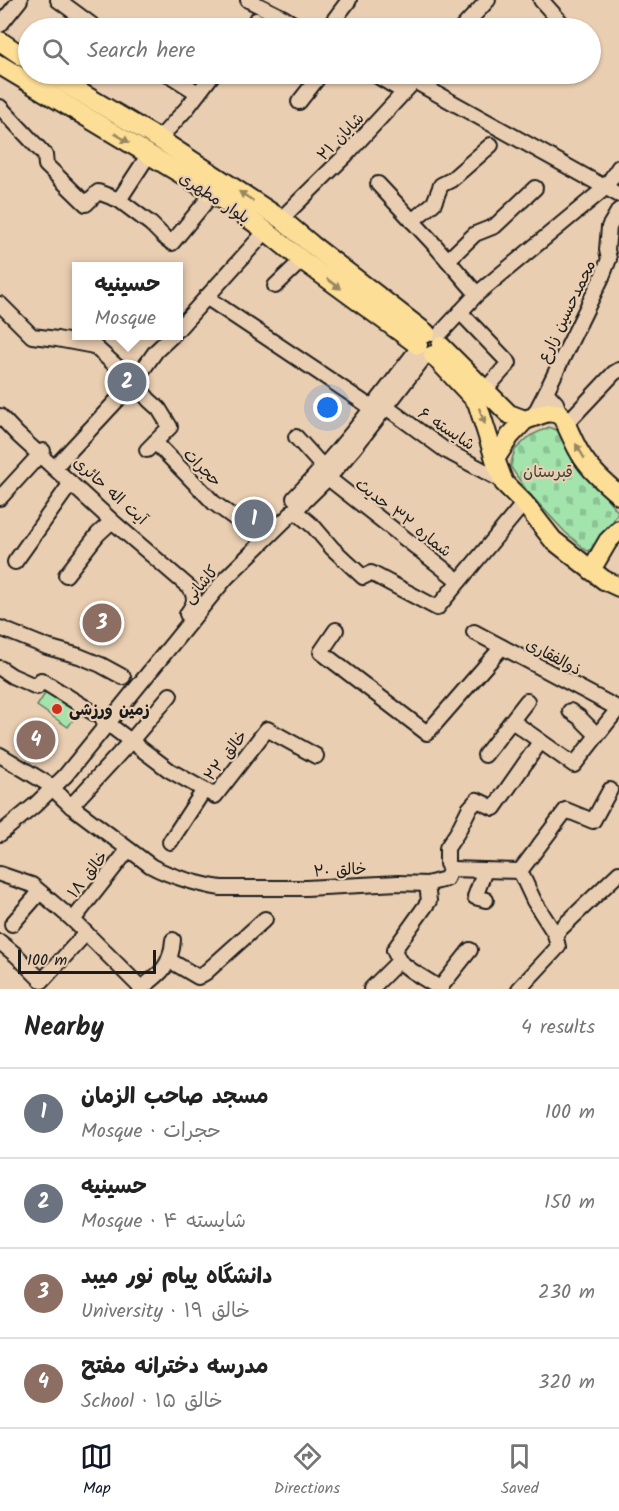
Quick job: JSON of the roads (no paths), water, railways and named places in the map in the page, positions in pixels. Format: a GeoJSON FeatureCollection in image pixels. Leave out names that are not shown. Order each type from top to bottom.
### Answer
{"type":"FeatureCollection","features":[{"type":"Feature","properties":{"kind":"main road"},"geometry":{"type":"LineString","coordinates":[[0,41],[18,53]]}},
{"type":"Feature","properties":{"kind":"main road","name":"بلوار مطهری"},"geometry":{"type":"LineString","coordinates":[[0,65],[18,74]]}},
{"type":"Feature","properties":{"kind":"main road","name":"بلوار مطهری"},"geometry":{"type":"LineString","coordinates":[[38,84],[91,110],[281,219],[484,390],[508,414],[529,419]]}},
{"type":"Feature","properties":{"kind":"main road","name":"بلوار مطهری"},"geometry":{"type":"LineString","coordinates":[[63,84],[91,110]]}},
{"type":"Feature","properties":{"kind":"main road","name":"بلوار مطهری"},"geometry":{"type":"LineString","coordinates":[[154,147],[302,260],[429,346],[477,402],[503,481],[553,540],[604,580],[619,587]]}},
{"type":"Feature","properties":{"kind":"main road"},"geometry":{"type":"LineString","coordinates":[[495,459],[510,436],[529,419],[548,412],[563,419],[580,454],[603,481],[619,495]]}},
{"type":"Feature","properties":{"kind":"main road"},"geometry":{"type":"LineString","coordinates":[[591,570],[608,541],[619,530]]}},
{"type":"Feature","properties":{"kind":"street"},"geometry":{"type":"LineString","coordinates":[[0,25],[20,0]]}},
{"type":"Feature","properties":{"kind":"street"},"geometry":{"type":"LineString","coordinates":[[58,0],[81,18]]}},
{"type":"Feature","properties":{"kind":"street"},"geometry":{"type":"LineString","coordinates":[[248,0],[284,18]]}},
{"type":"Feature","properties":{"kind":"street"},"geometry":{"type":"LineString","coordinates":[[336,18],[349,0]]}},
{"type":"Feature","properties":{"kind":"street"},"geometry":{"type":"LineString","coordinates":[[471,18],[488,0]]}},
{"type":"Feature","properties":{"kind":"street"},"geometry":{"type":"LineString","coordinates":[[541,0],[557,18]]}},
{"type":"Feature","properties":{"kind":"street"},"geometry":{"type":"LineString","coordinates":[[184,84],[198,93]]}},
{"type":"Feature","properties":{"kind":"street"},"geometry":{"type":"LineString","coordinates":[[119,200],[154,147],[205,84]]}},
{"type":"Feature","properties":{"kind":"street"},"geometry":{"type":"LineString","coordinates":[[299,102],[313,84]]}},
{"type":"Feature","properties":{"kind":"street"},"geometry":{"type":"LineString","coordinates":[[391,84],[404,92]]}},
{"type":"Feature","properties":{"kind":"street","name":"شایان ۲۱"},"geometry":{"type":"LineString","coordinates":[[281,219],[346,155],[411,84]]}},
{"type":"Feature","properties":{"kind":"street"},"geometry":{"type":"LineString","coordinates":[[429,84],[619,195]]}},
{"type":"Feature","properties":{"kind":"street"},"geometry":{"type":"LineString","coordinates":[[0,107],[45,155],[46,165],[86,204],[98,192],[119,200],[172,243],[213,193]]}},
{"type":"Feature","properties":{"kind":"street"},"geometry":{"type":"LineString","coordinates":[[412,221],[434,203],[441,185],[451,180],[491,145]]}},
{"type":"Feature","properties":{"kind":"street","name":"کاشانی"},"geometry":{"type":"LineString","coordinates":[[0,824],[65,776],[102,719],[205,591],[258,535],[355,447],[379,408],[460,312],[477,294],[605,188],[619,167]]}},
{"type":"Feature","properties":{"kind":"street"},"geometry":{"type":"LineString","coordinates":[[378,184],[477,294]]}},
{"type":"Feature","properties":{"kind":"street"},"geometry":{"type":"LineString","coordinates":[[448,260],[475,234],[495,225],[535,188]]}},
{"type":"Feature","properties":{"kind":"street","name":"محمدحسین زارع"},"geometry":{"type":"LineString","coordinates":[[529,419],[546,392],[602,277],[609,259],[609,227],[619,210]]}},
{"type":"Feature","properties":{"kind":"street"},"geometry":{"type":"LineString","coordinates":[[183,323],[266,231]]}},
{"type":"Feature","properties":{"kind":"street"},"geometry":{"type":"LineString","coordinates":[[275,286],[302,260]]}},
{"type":"Feature","properties":{"kind":"street","name":"شایسته ۶"},"geometry":{"type":"LineString","coordinates":[[206,297],[445,450],[503,481]]}},
{"type":"Feature","properties":{"kind":"street"},"geometry":{"type":"LineString","coordinates":[[0,304],[32,336],[94,346],[134,382]]}},
{"type":"Feature","properties":{"kind":"street"},"geometry":{"type":"LineString","coordinates":[[460,312],[509,363],[484,390]]}},
{"type":"Feature","properties":{"kind":"street"},"geometry":{"type":"LineString","coordinates":[[55,466],[134,382],[156,351],[168,340]]}},
{"type":"Feature","properties":{"kind":"street"},"geometry":{"type":"LineString","coordinates":[[546,392],[556,404],[563,419],[619,370]]}},
{"type":"Feature","properties":{"kind":"street","name":"حجرات"},"geometry":{"type":"LineString","coordinates":[[134,382],[159,409],[170,427],[151,446],[214,503],[258,535]]}},
{"type":"Feature","properties":{"kind":"street","name":"آیت اله حائری"},"geometry":{"type":"LineString","coordinates":[[0,409],[41,453]]}},
{"type":"Feature","properties":{"kind":"street","name":"آیت اله حائری"},"geometry":{"type":"LineString","coordinates":[[0,416],[55,466],[205,591]]}},
{"type":"Feature","properties":{"kind":"street","name":"شماره ۳۲ حدیث"},"geometry":{"type":"LineString","coordinates":[[296,437],[326,472],[459,581]]}},
{"type":"Feature","properties":{"kind":"street"},"geometry":{"type":"LineString","coordinates":[[0,498],[41,453]]}},
{"type":"Feature","properties":{"kind":"street","name":"آیت اله حائری"},"geometry":{"type":"LineString","coordinates":[[55,466],[112,521],[183,580]]}},
{"type":"Feature","properties":{"kind":"street","name":"کاشانی"},"geometry":{"type":"LineString","coordinates":[[102,719],[226,578],[294,510],[326,472]]}},
{"type":"Feature","properties":{"kind":"street"},"geometry":{"type":"LineString","coordinates":[[15,562],[71,483]]}},
{"type":"Feature","properties":{"kind":"street"},"geometry":{"type":"LineString","coordinates":[[294,510],[363,577],[371,573],[437,608],[524,503]]}},
{"type":"Feature","properties":{"kind":"street"},"geometry":{"type":"LineString","coordinates":[[66,575],[98,534],[112,521]]}},
{"type":"Feature","properties":{"kind":"street"},"geometry":{"type":"LineString","coordinates":[[205,591],[226,578]]}},
{"type":"Feature","properties":{"kind":"street","name":"کاشانی"},"geometry":{"type":"LineString","coordinates":[[183,580],[194,594],[194,604]]}},
{"type":"Feature","properties":{"kind":"street"},"geometry":{"type":"LineString","coordinates":[[191,619],[194,604]]}},
{"type":"Feature","properties":{"kind":"street"},"geometry":{"type":"LineString","coordinates":[[0,628],[47,647],[79,656],[123,677]]}},
{"type":"Feature","properties":{"kind":"street"},"geometry":{"type":"LineString","coordinates":[[336,630],[321,652],[427,733],[502,647]]}},
{"type":"Feature","properties":{"kind":"street","name":"ذوالفقاری"},"geometry":{"type":"LineString","coordinates":[[474,632],[619,709]]}},
{"type":"Feature","properties":{"kind":"street","name":"خالق ۲۲"},"geometry":{"type":"LineString","coordinates":[[1,671],[37,687],[41,680],[102,719],[169,770],[214,796],[267,729],[316,756]]}},
{"type":"Feature","properties":{"kind":"street"},"geometry":{"type":"LineString","coordinates":[[71,806],[170,695]]}},
{"type":"Feature","properties":{"kind":"street"},"geometry":{"type":"LineString","coordinates":[[484,755],[527,701]]}},
{"type":"Feature","properties":{"kind":"street"},"geometry":{"type":"LineString","coordinates":[[512,721],[574,765],[619,709]]}},
{"type":"Feature","properties":{"kind":"street"},"geometry":{"type":"LineString","coordinates":[[570,711],[597,735]]}},
{"type":"Feature","properties":{"kind":"street"},"geometry":{"type":"LineString","coordinates":[[520,871],[451,869],[447,864],[447,848],[469,809],[477,800],[494,808],[540,742]]}},
{"type":"Feature","properties":{"kind":"street","name":"خالق ۲۰"},"geometry":{"type":"LineString","coordinates":[[0,755],[50,787],[128,850],[163,873],[221,888],[427,884]]}},
{"type":"Feature","properties":{"kind":"street","name":"کاشانی"},"geometry":{"type":"LineString","coordinates":[[0,834],[50,787]]}},
{"type":"Feature","properties":{"kind":"street"},"geometry":{"type":"LineString","coordinates":[[170,842],[204,790]]}},
{"type":"Feature","properties":{"kind":"street"},"geometry":{"type":"LineString","coordinates":[[520,871],[566,810],[593,821],[610,790]]}},
{"type":"Feature","properties":{"kind":"street","name":"خالق ۱۸"},"geometry":{"type":"LineString","coordinates":[[73,920],[128,850]]}},
{"type":"Feature","properties":{"kind":"street"},"geometry":{"type":"LineString","coordinates":[[451,869],[446,879],[427,884],[429,901],[394,950],[399,961],[440,989],[470,950]]}},
{"type":"Feature","properties":{"kind":"street"},"geometry":{"type":"LineString","coordinates":[[485,870],[475,897],[486,900]]}},
{"type":"Feature","properties":{"kind":"street"},"geometry":{"type":"LineString","coordinates":[[519,989],[558,947],[555,934],[534,901],[520,871]]}},
{"type":"Feature","properties":{"kind":"street"},"geometry":{"type":"LineString","coordinates":[[555,934],[619,873]]}},
{"type":"Feature","properties":{"kind":"street","name":"خالق ۱۸"},"geometry":{"type":"LineString","coordinates":[[0,874],[32,885],[73,920],[141,988]]}},
{"type":"Feature","properties":{"kind":"street"},"geometry":{"type":"LineString","coordinates":[[12,924],[40,892]]}},
{"type":"Feature","properties":{"kind":"street"},"geometry":{"type":"LineString","coordinates":[[169,960],[198,977],[265,919]]}},
{"type":"Feature","properties":{"kind":"street"},"geometry":{"type":"LineString","coordinates":[[0,942],[45,985],[86,933]]}},
{"type":"Feature","properties":{"kind":"street"},"geometry":{"type":"LineString","coordinates":[[141,988],[165,968],[172,954],[173,940]]}},
{"type":"Feature","properties":{"kind":"street"},"geometry":{"type":"LineString","coordinates":[[371,989],[399,961]]}},
{"type":"Feature","properties":{"kind":"place","name":"حسینیه"},"geometry":{"type":"Point","coordinates":[127,382]}},
{"type":"Feature","properties":{"kind":"place","name":"مسجد صاحب الزمان"},"geometry":{"type":"Point","coordinates":[254,519]}},
{"type":"Feature","properties":{"kind":"place","name":"دانشگاه پیام نور میبد"},"geometry":{"type":"Point","coordinates":[102,623]}},
{"type":"Feature","properties":{"kind":"place","name":"زمین ورزشی"},"geometry":{"type":"Point","coordinates":[57,709]}},
{"type":"Feature","properties":{"kind":"place","name":"مدرسه دخترانه مفتح"},"geometry":{"type":"Point","coordinates":[36,740]}},
{"type":"Feature","properties":{"kind":"park label","name":"قبرستان"},"geometry":{"type":"Point","coordinates":[548,471]}}]}
